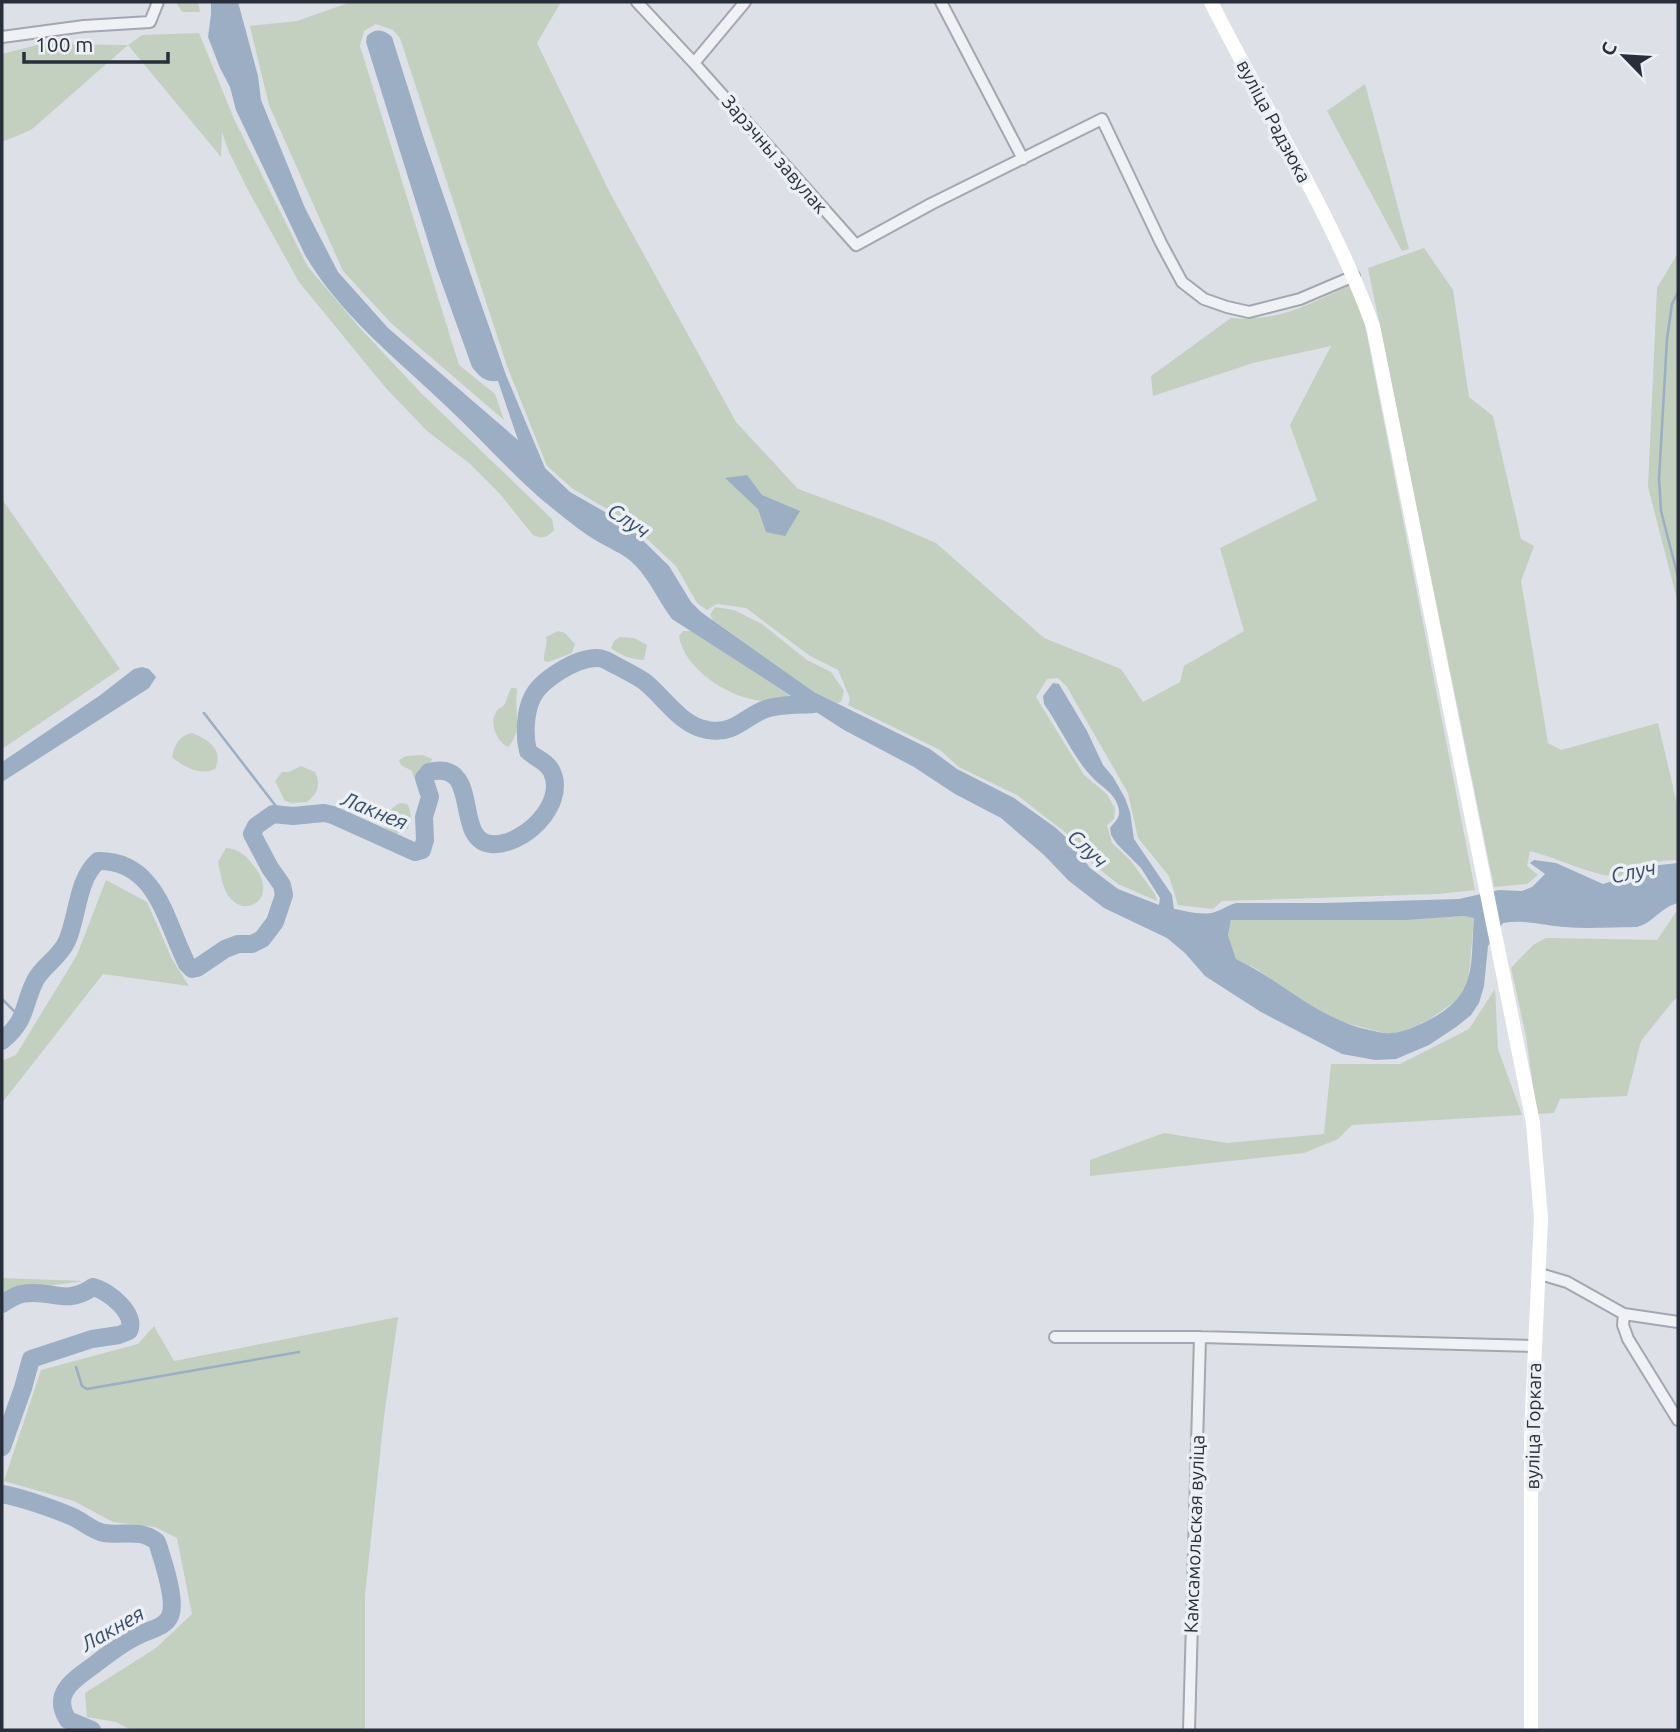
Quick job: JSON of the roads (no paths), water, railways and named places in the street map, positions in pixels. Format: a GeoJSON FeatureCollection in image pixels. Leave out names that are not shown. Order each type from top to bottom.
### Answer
{"type":"FeatureCollection","features":[{"type":"Feature","properties":{"kind":"main road","name":"вуліца Радзюка"},"geometry":{"type":"LineString","coordinates":[[1211,2],[1245,70],[1284,135],[1354,276],[1373,326],[1476,842]]}},
{"type":"Feature","properties":{"kind":"main road","name":"вуліца Горкага"},"geometry":{"type":"LineString","coordinates":[[1476,842],[1533,1123],[1541,1218],[1531,1436],[1531,1730]]}},
{"type":"Feature","properties":{"kind":"street"},"geometry":{"type":"LineString","coordinates":[[2,37],[84,26],[150,22],[158,2]]}},
{"type":"Feature","properties":{"kind":"street","name":"Зарэчны завулак"},"geometry":{"type":"LineString","coordinates":[[637,2],[694,62],[856,245],[931,204],[1023,159]]}},
{"type":"Feature","properties":{"kind":"street"},"geometry":{"type":"LineString","coordinates":[[694,62],[746,2]]}},
{"type":"Feature","properties":{"kind":"street"},"geometry":{"type":"LineString","coordinates":[[941,2],[1023,159],[1102,119],[1182,282],[1204,299],[1249,312],[1300,299],[1354,276]]}},
{"type":"Feature","properties":{"kind":"street"},"geometry":{"type":"LineString","coordinates":[[1540,1274],[1567,1282],[1624,1314],[1678,1322]]}},
{"type":"Feature","properties":{"kind":"street"},"geometry":{"type":"LineString","coordinates":[[1624,1314],[1623,1325],[1628,1339],[1678,1420]]}},
{"type":"Feature","properties":{"kind":"street"},"geometry":{"type":"LineString","coordinates":[[1055,1336],[1534,1346]]}},
{"type":"Feature","properties":{"kind":"street","name":"Камсамольская вуліца"},"geometry":{"type":"LineString","coordinates":[[1189,1730],[1200,1337]]}},
{"type":"Feature","properties":{"kind":"water","name":"Случ"},"geometry":{"type":"Polygon","coordinates":[[[211,2],[238,2],[258,76],[261,100],[305,208],[338,272],[388,328],[518,440],[498,381],[483,378],[472,367],[436,267],[366,42],[367,36],[376,31],[386,32],[392,37],[424,139],[506,375],[545,468],[570,492],[626,524],[669,566],[691,602],[701,612],[814,692],[930,749],[957,769],[1014,798],[1056,828],[1073,844],[1090,868],[1118,889],[1159,905],[1160,898],[1141,868],[1111,835],[1110,828],[1119,813],[1115,799],[1086,770],[1044,704],[1043,696],[1053,683],[1059,684],[1087,731],[1103,765],[1125,798],[1134,839],[1172,895],[1174,909],[1205,914],[1236,903],[1459,899],[1499,890],[1522,891],[1532,887],[1545,874],[1530,863],[1534,860],[1556,863],[1603,884],[1622,878],[1632,868],[1678,863],[1678,903],[1637,927],[1573,928],[1526,922],[1503,923],[1488,946],[1484,986],[1479,1003],[1471,1015],[1429,1045],[1396,1059],[1375,1060],[1342,1054],[1261,1012],[1205,976],[1185,953],[1167,938],[1104,908],[1069,881],[1001,818],[844,730],[672,619],[631,561],[579,529],[529,488],[352,317],[319,277],[305,255],[236,110],[230,87],[208,37],[211,2]],[[1474,918],[1231,920],[1228,935],[1236,959],[1317,1009],[1351,1025],[1382,1033],[1395,1033],[1413,1028],[1442,1012],[1463,991],[1471,966],[1474,918]]]}},
{"type":"Feature","properties":{"kind":"water"},"geometry":{"type":"Polygon","coordinates":[[[747,475],[762,495],[800,511],[785,536],[766,532],[758,509],[725,478],[747,475]]]}},
{"type":"Feature","properties":{"kind":"water"},"geometry":{"type":"Polygon","coordinates":[[[134,669],[149,669],[156,677],[149,688],[2,782],[2,762],[134,669]]]}},
{"type":"Feature","properties":{"kind":"waterway"},"geometry":{"type":"LineString","coordinates":[[1678,292],[1672,304],[1667,339],[1659,479],[1661,511],[1678,577]]}},
{"type":"Feature","properties":{"kind":"waterway","name":"Лакнея"},"geometry":{"type":"LineString","coordinates":[[2,1041],[21,1018],[36,979],[64,947],[86,878],[98,861],[118,863],[147,882],[165,913],[187,964],[192,969],[225,949],[238,944],[252,944],[262,939],[275,922],[284,895],[282,885],[252,834],[256,826],[273,814],[333,815],[415,852],[422,850],[425,840],[424,817],[430,797],[424,778],[429,772],[446,771],[456,777],[462,788],[472,829],[479,839],[491,844],[516,839],[539,822],[553,798],[555,785],[550,768],[528,751],[528,710],[536,691],[570,665],[589,659],[600,658],[608,661],[645,682],[681,717],[708,730],[726,730],[771,707],[814,704]]}},
{"type":"Feature","properties":{"kind":"waterway"},"geometry":{"type":"LineString","coordinates":[[204,713],[282,814]]}},
{"type":"Feature","properties":{"kind":"waterway"},"geometry":{"type":"LineString","coordinates":[[2,999],[21,1018]]}},
{"type":"Feature","properties":{"kind":"waterway","name":"Лакнея"},"geometry":{"type":"LineString","coordinates":[[2,1304],[22,1294],[74,1296],[93,1287],[114,1298],[125,1311],[130,1324],[129,1331],[119,1335],[92,1339],[31,1359],[2,1447]]}},
{"type":"Feature","properties":{"kind":"waterway"},"geometry":{"type":"LineString","coordinates":[[76,1367],[82,1386],[87,1389],[299,1352]]}},
{"type":"Feature","properties":{"kind":"waterway","name":"Лакнея"},"geometry":{"type":"LineString","coordinates":[[2,1494],[59,1511],[100,1532],[144,1535],[157,1542],[172,1600],[168,1620],[113,1650],[75,1679],[64,1693],[63,1710],[68,1720],[92,1730]]}}]}
